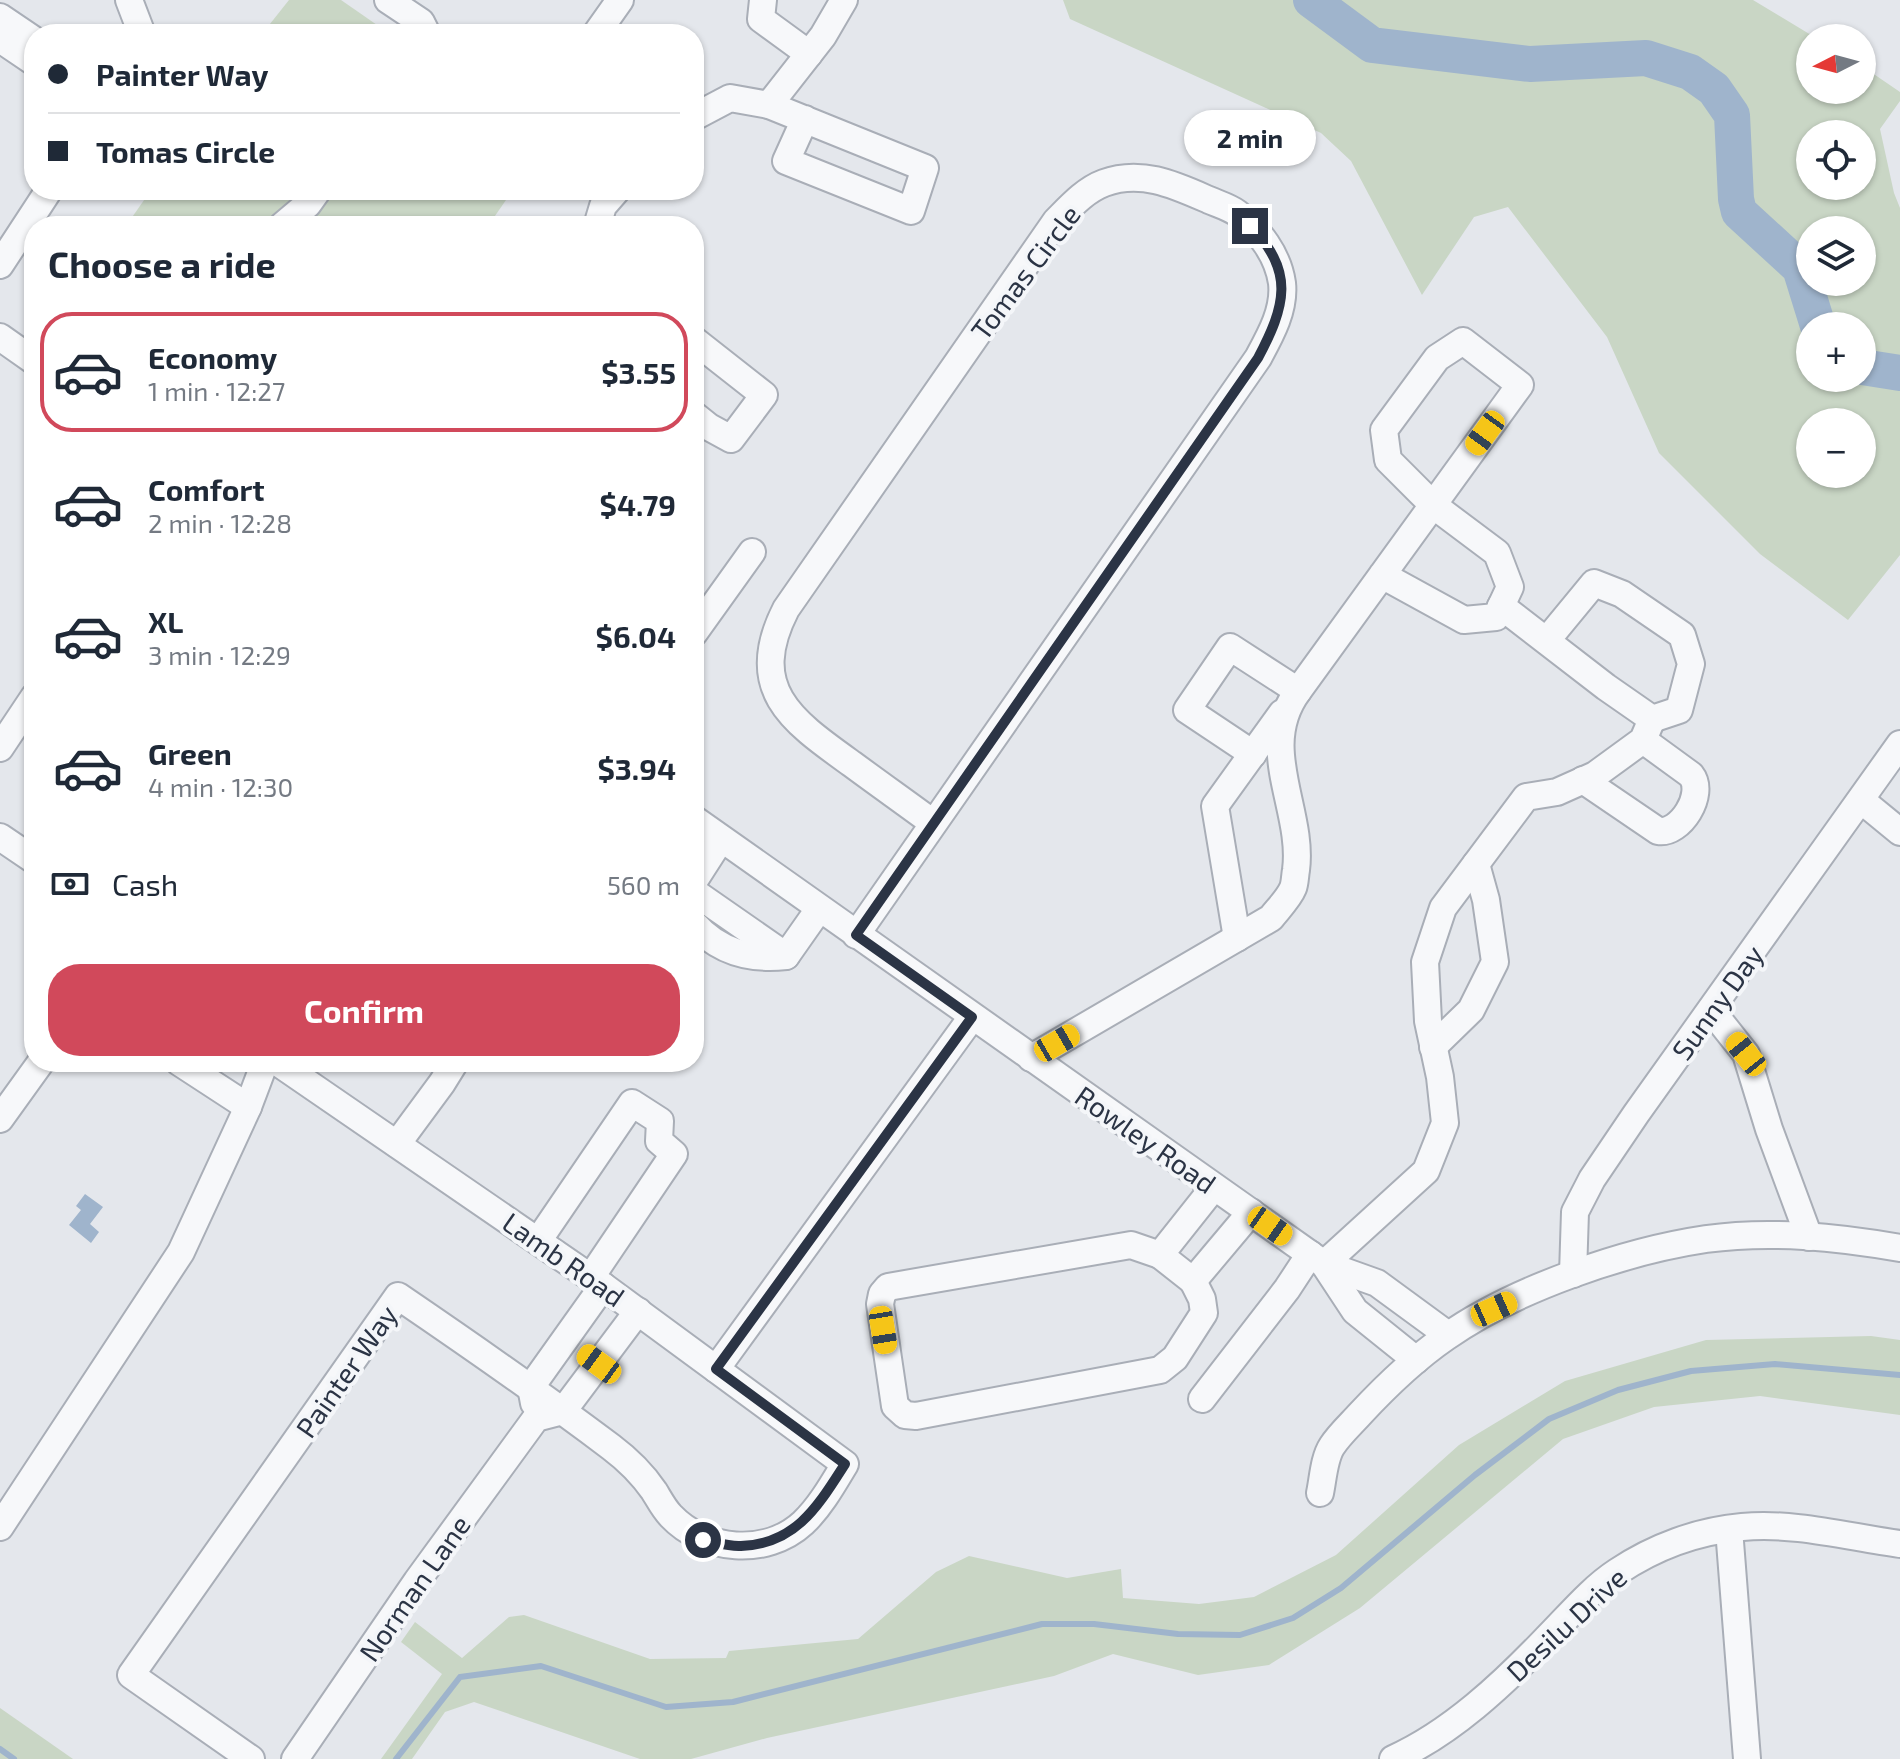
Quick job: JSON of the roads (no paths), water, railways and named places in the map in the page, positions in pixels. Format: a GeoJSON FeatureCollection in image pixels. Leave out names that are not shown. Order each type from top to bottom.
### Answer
{"type":"FeatureCollection","features":[{"type":"Feature","properties":{"kind":"street"},"geometry":{"type":"LineString","coordinates":[[129,0],[138,24]]}},
{"type":"Feature","properties":{"kind":"street"},"geometry":{"type":"LineString","coordinates":[[388,0],[422,24]]}},
{"type":"Feature","properties":{"kind":"street"},"geometry":{"type":"LineString","coordinates":[[603,24],[620,0]]}},
{"type":"Feature","properties":{"kind":"street"},"geometry":{"type":"LineString","coordinates":[[763,0],[761,19],[809,54]]}},
{"type":"Feature","properties":{"kind":"street"},"geometry":{"type":"LineString","coordinates":[[769,105],[809,54],[844,0]]}},
{"type":"Feature","properties":{"kind":"street"},"geometry":{"type":"LineString","coordinates":[[0,17],[24,33]]}},
{"type":"Feature","properties":{"kind":"street"},"geometry":{"type":"LineString","coordinates":[[0,39],[24,55]]}},
{"type":"Feature","properties":{"kind":"street"},"geometry":{"type":"LineString","coordinates":[[704,112],[730,98],[769,105],[805,119],[925,168],[911,211],[786,161],[805,119]]}},
{"type":"Feature","properties":{"kind":"street","name":"Tomas Circle"},"geometry":{"type":"LineString","coordinates":[[856,935],[1258,358],[1277,322],[1282,286],[1277,264],[1264,240],[1235,211],[1156,178],[1124,177],[1101,184],[1081,197],[1056,221],[786,609],[773,635],[770,657],[774,684],[789,715],[810,734],[933,823]]}},
{"type":"Feature","properties":{"kind":"street"},"geometry":{"type":"LineString","coordinates":[[294,216],[311,200]]}},
{"type":"Feature","properties":{"kind":"street"},"geometry":{"type":"LineString","coordinates":[[0,265],[24,228]]}},
{"type":"Feature","properties":{"kind":"street"},"geometry":{"type":"LineString","coordinates":[[0,337],[24,354]]}},
{"type":"Feature","properties":{"kind":"street"},"geometry":{"type":"LineString","coordinates":[[1237,938],[1215,806],[1292,699],[1382,575],[1433,505],[1520,385],[1463,341],[1437,358],[1384,430],[1388,460],[1433,505],[1497,553],[1510,587],[1496,617],[1464,620],[1382,575]]}},
{"type":"Feature","properties":{"kind":"street"},"geometry":{"type":"LineString","coordinates":[[704,348],[764,395],[731,439],[704,423]]}},
{"type":"Feature","properties":{"kind":"street"},"geometry":{"type":"LineString","coordinates":[[704,619],[752,552]]}},
{"type":"Feature","properties":{"kind":"street"},"geometry":{"type":"LineString","coordinates":[[1202,1399],[1287,1289],[1317,1259],[1426,1171],[1445,1123],[1428,1021],[1425,962],[1443,908],[1526,797],[1557,792],[1595,775],[1648,730],[1679,710],[1691,664],[1682,635],[1622,594],[1594,583],[1547,640]]}},
{"type":"Feature","properties":{"kind":"street"},"geometry":{"type":"LineString","coordinates":[[1501,606],[1606,687],[1697,782],[1695,801],[1675,828],[1665,833],[1583,780]]}},
{"type":"Feature","properties":{"kind":"street"},"geometry":{"type":"LineString","coordinates":[[1253,754],[1187,710],[1230,647],[1292,699]]}},
{"type":"Feature","properties":{"kind":"street"},"geometry":{"type":"LineString","coordinates":[[1031,1058],[1271,918],[1293,888],[1299,848],[1285,790],[1280,739],[1292,699]]}},
{"type":"Feature","properties":{"kind":"street"},"geometry":{"type":"LineString","coordinates":[[0,748],[24,712]]}},
{"type":"Feature","properties":{"kind":"street","name":"Sunny Day"},"geometry":{"type":"LineString","coordinates":[[1573,1274],[1575,1212],[1592,1179],[1900,744]]}},
{"type":"Feature","properties":{"kind":"street"},"geometry":{"type":"LineString","coordinates":[[1861,800],[1900,832]]}},
{"type":"Feature","properties":{"kind":"street","name":"Rowley Road"},"geometry":{"type":"LineString","coordinates":[[704,826],[1317,1259],[1377,1283],[1448,1335]]}},
{"type":"Feature","properties":{"kind":"street"},"geometry":{"type":"LineString","coordinates":[[0,837],[24,853]]}},
{"type":"Feature","properties":{"kind":"street"},"geometry":{"type":"LineString","coordinates":[[704,865],[721,839]]}},
{"type":"Feature","properties":{"kind":"street"},"geometry":{"type":"LineString","coordinates":[[1433,1047],[1471,1010],[1495,962],[1486,900],[1476,864]]}},
{"type":"Feature","properties":{"kind":"street"},"geometry":{"type":"LineString","coordinates":[[704,899],[786,956]]}},
{"type":"Feature","properties":{"kind":"street"},"geometry":{"type":"LineString","coordinates":[[786,956],[819,909]]}},
{"type":"Feature","properties":{"kind":"street"},"geometry":{"type":"LineString","coordinates":[[704,932],[719,945],[744,956],[786,956]]}},
{"type":"Feature","properties":{"kind":"street"},"geometry":{"type":"LineString","coordinates":[[1711,1010],[1746,1054],[1769,1129],[1809,1237]]}},
{"type":"Feature","properties":{"kind":"street"},"geometry":{"type":"LineString","coordinates":[[716,1369],[972,1017]]}},
{"type":"Feature","properties":{"kind":"street"},"geometry":{"type":"LineString","coordinates":[[0,1119],[34,1072]]}},
{"type":"Feature","properties":{"kind":"street"},"geometry":{"type":"LineString","coordinates":[[194,1072],[248,1107]]}},
{"type":"Feature","properties":{"kind":"street"},"geometry":{"type":"LineString","coordinates":[[0,1527],[181,1252],[261,1072]]}},
{"type":"Feature","properties":{"kind":"street","name":"Lamb Road"},"geometry":{"type":"LineString","coordinates":[[292,1072],[638,1311],[845,1464]]}},
{"type":"Feature","properties":{"kind":"street"},"geometry":{"type":"LineString","coordinates":[[397,1144],[449,1072]]}},
{"type":"Feature","properties":{"kind":"street"},"geometry":{"type":"LineString","coordinates":[[538,1241],[632,1103],[660,1121],[659,1141],[674,1154],[566,1340],[531,1387],[536,1418],[563,1411],[638,1311]]}},
{"type":"Feature","properties":{"kind":"street"},"geometry":{"type":"LineString","coordinates":[[1166,1248],[1214,1187]]}},
{"type":"Feature","properties":{"kind":"street"},"geometry":{"type":"LineString","coordinates":[[1199,1273],[1251,1212]]}},
{"type":"Feature","properties":{"kind":"street"},"geometry":{"type":"LineString","coordinates":[[1320,1493],[1330,1448],[1377,1395],[1416,1360],[1448,1335],[1494,1309],[1573,1274],[1649,1250],[1709,1239],[1780,1235],[1855,1240],[1900,1248]]}},
{"type":"Feature","properties":{"kind":"street"},"geometry":{"type":"LineString","coordinates":[[1131,1245],[1166,1248],[1199,1273],[1204,1313],[1175,1358],[1160,1370],[916,1416],[905,1415],[895,1406],[880,1304],[882,1294],[888,1287],[1131,1245]]}},
{"type":"Feature","properties":{"kind":"street","name":"Rowley Road"},"geometry":{"type":"LineString","coordinates":[[1317,1259],[1355,1311],[1416,1360]]}},
{"type":"Feature","properties":{"kind":"street","name":"Painter Way"},"geometry":{"type":"LineString","coordinates":[[251,1759],[131,1675],[398,1296],[531,1387],[619,1453],[651,1488],[670,1516],[703,1540],[739,1547],[775,1541],[802,1524],[845,1464]]}},
{"type":"Feature","properties":{"kind":"street"},"geometry":{"type":"LineString","coordinates":[[1379,1330],[1400,1300]]}},
{"type":"Feature","properties":{"kind":"street"},"geometry":{"type":"LineString","coordinates":[[566,1340],[599,1364]]}},
{"type":"Feature","properties":{"kind":"street","name":"Norman Lane"},"geometry":{"type":"LineString","coordinates":[[295,1759],[417,1581],[536,1418]]}},
{"type":"Feature","properties":{"kind":"street","name":"Desilu Drive"},"geometry":{"type":"LineString","coordinates":[[1409,1755],[1473,1709],[1508,1678],[1614,1573],[1667,1545],[1746,1527],[1815,1530],[1900,1544]]}},
{"type":"Feature","properties":{"kind":"street"},"geometry":{"type":"LineString","coordinates":[[1729,1529],[1747,1759]]}},
{"type":"Feature","properties":{"kind":"water"},"geometry":{"type":"Polygon","coordinates":[[[85,1194],[103,1207],[90,1224],[99,1232],[91,1243],[69,1225],[81,1210],[76,1206],[85,1194]]]}},
{"type":"Feature","properties":{"kind":"waterway"},"geometry":{"type":"LineString","coordinates":[[1311,0],[1372,45],[1530,64],[1646,58],[1690,72],[1714,89],[1732,115],[1739,212],[1800,268],[1814,312]]}},
{"type":"Feature","properties":{"kind":"waterway"},"geometry":{"type":"LineString","coordinates":[[1876,369],[1900,373]]}},
{"type":"Feature","properties":{"kind":"waterway"},"geometry":{"type":"LineString","coordinates":[[396,1759],[460,1677],[541,1666],[666,1707],[733,1702],[1042,1624],[1094,1624],[1178,1634],[1240,1635],[1293,1618],[1341,1588],[1475,1475],[1549,1419],[1618,1390],[1691,1371],[1775,1364],[1900,1375]]}},
{"type":"Feature","properties":{"kind":"waterway"},"geometry":{"type":"LineString","coordinates":[[0,1749],[14,1759]]}}]}
